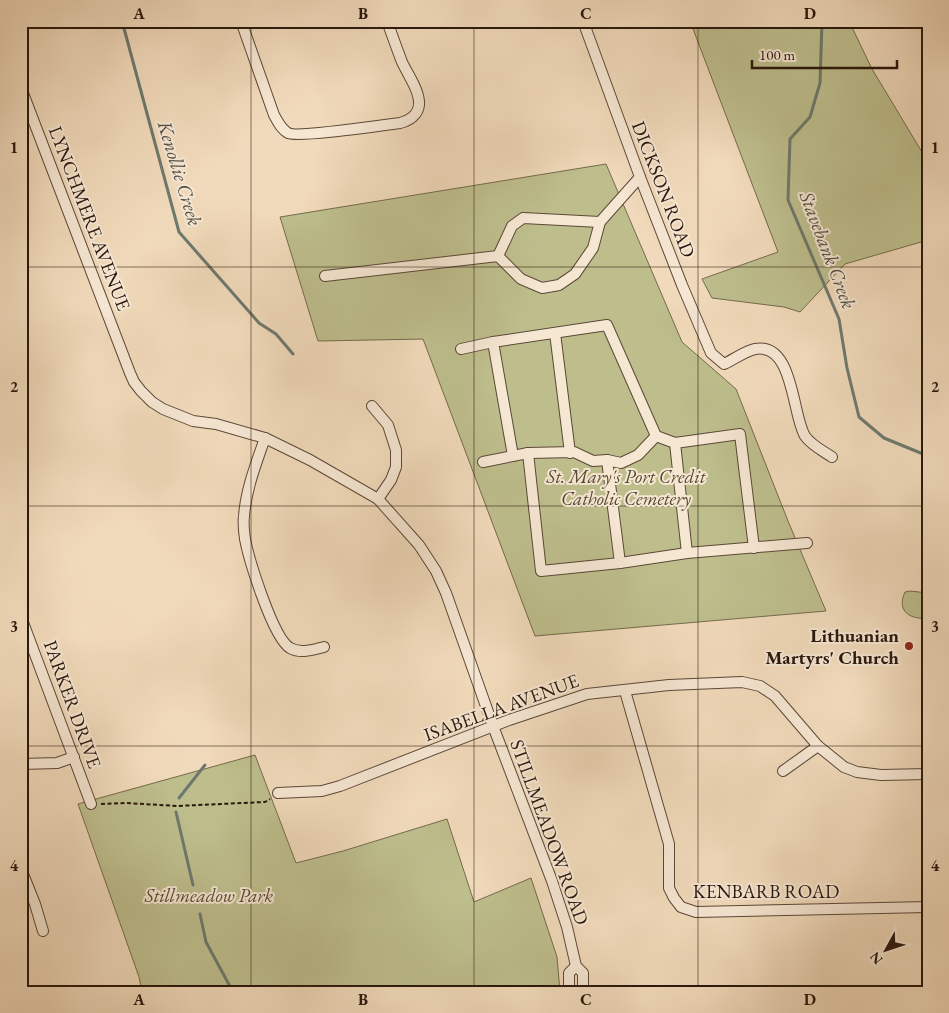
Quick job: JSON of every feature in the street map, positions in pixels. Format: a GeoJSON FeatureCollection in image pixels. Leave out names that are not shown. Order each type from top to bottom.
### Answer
{"type":"FeatureCollection","features":[{"type":"Feature","properties":{"kind":"street"},"geometry":{"type":"LineString","coordinates":[[241,21],[274,115],[280,127],[290,134],[306,134],[407,122],[417,112],[419,104],[416,92],[387,21]]}},
{"type":"Feature","properties":{"kind":"street","name":"DICKSON ROAD"},"geometry":{"type":"LineString","coordinates":[[583,21],[640,177],[711,353],[724,364],[755,349],[765,349],[771,352],[779,359],[793,388],[805,436],[832,457]]}},
{"type":"Feature","properties":{"kind":"street","name":"LYNCHMERE AVENUE"},"geometry":{"type":"LineString","coordinates":[[21,88],[125,360]]}},
{"type":"Feature","properties":{"kind":"street"},"geometry":{"type":"LineString","coordinates":[[498,256],[521,279],[542,288],[559,285],[575,274],[593,248],[600,222],[640,177]]}},
{"type":"Feature","properties":{"kind":"street"},"geometry":{"type":"LineString","coordinates":[[498,256],[512,226],[523,218],[600,222]]}},
{"type":"Feature","properties":{"kind":"street"},"geometry":{"type":"LineString","coordinates":[[325,276],[498,256]]}},
{"type":"Feature","properties":{"kind":"street"},"geometry":{"type":"LineString","coordinates":[[461,349],[493,342],[607,325],[656,436],[675,443],[740,434],[754,548]]}},
{"type":"Feature","properties":{"kind":"street"},"geometry":{"type":"LineString","coordinates":[[555,333],[570,453]]}},
{"type":"Feature","properties":{"kind":"street"},"geometry":{"type":"LineString","coordinates":[[493,342],[513,456]]}},
{"type":"Feature","properties":{"kind":"street","name":"STILLMEADOW ROAD"},"geometry":{"type":"LineString","coordinates":[[125,360],[134,382],[152,402],[163,409],[193,421],[216,424],[265,438],[310,460],[378,499],[408,532],[436,571],[446,592],[493,726],[552,881],[567,927],[576,966],[583,973],[583,992]]}},
{"type":"Feature","properties":{"kind":"street"},"geometry":{"type":"LineString","coordinates":[[372,406],[388,425],[396,450],[396,467],[391,480],[378,499]]}},
{"type":"Feature","properties":{"kind":"street"},"geometry":{"type":"LineString","coordinates":[[483,462],[528,453],[574,452],[593,461],[607,460],[621,463],[638,454],[656,436]]}},
{"type":"Feature","properties":{"kind":"street"},"geometry":{"type":"LineString","coordinates":[[265,438],[249,483],[246,501],[244,518],[245,537],[249,554],[274,627],[283,642],[289,647],[302,652],[324,647]]}},
{"type":"Feature","properties":{"kind":"street"},"geometry":{"type":"LineString","coordinates":[[675,443],[687,553]]}},
{"type":"Feature","properties":{"kind":"street"},"geometry":{"type":"LineString","coordinates":[[528,453],[541,571],[620,563],[687,553],[807,543]]}},
{"type":"Feature","properties":{"kind":"street"},"geometry":{"type":"LineString","coordinates":[[607,460],[620,563]]}},
{"type":"Feature","properties":{"kind":"street","name":"PARKER DRIVE"},"geometry":{"type":"LineString","coordinates":[[21,617],[91,804]]}},
{"type":"Feature","properties":{"kind":"street","name":"ISABELLA AVENUE"},"geometry":{"type":"LineString","coordinates":[[278,793],[322,791],[340,786],[508,720],[587,694],[669,685],[742,682],[760,686],[775,696],[818,746],[844,767],[857,772],[881,775],[928,774]]}},
{"type":"Feature","properties":{"kind":"street","name":"KENBARB ROAD"},"geometry":{"type":"LineString","coordinates":[[625,690],[669,844],[670,888],[674,898],[681,907],[696,912],[928,907]]}},
{"type":"Feature","properties":{"kind":"street"},"geometry":{"type":"LineString","coordinates":[[783,771],[818,746]]}},
{"type":"Feature","properties":{"kind":"street"},"geometry":{"type":"LineString","coordinates":[[21,764],[58,763],[74,757]]}},
{"type":"Feature","properties":{"kind":"street"},"geometry":{"type":"LineString","coordinates":[[21,869],[43,931]]}},
{"type":"Feature","properties":{"kind":"street"},"geometry":{"type":"LineString","coordinates":[[569,992],[569,973],[576,966]]}},
{"type":"Feature","properties":{"kind":"path"},"geometry":{"type":"LineString","coordinates":[[91,804],[126,803],[177,806],[265,802],[278,793]]}},
{"type":"Feature","properties":{"kind":"green space"},"geometry":{"type":"Polygon","coordinates":[[[690,21],[849,21],[872,69],[928,162],[928,240],[845,264],[800,312],[784,307],[712,298],[702,279],[778,252],[690,21]]]}},
{"type":"Feature","properties":{"kind":"green space","name":"St. Mary's Port Credit Catholic Cemetery"},"geometry":{"type":"Polygon","coordinates":[[[606,164],[682,342],[736,389],[826,611],[535,636],[423,339],[318,341],[280,217],[606,164]]]}},
{"type":"Feature","properties":{"kind":"green space"},"geometry":{"type":"Polygon","coordinates":[[[905,592],[928,593],[928,618],[910,616],[906,613],[902,604],[905,592]]]}},
{"type":"Feature","properties":{"kind":"green space","name":"Stillmeadow Park"},"geometry":{"type":"Polygon","coordinates":[[[255,755],[296,863],[343,851],[447,819],[474,902],[531,878],[557,957],[560,992],[142,992],[139,977],[78,804],[255,755]]]}},
{"type":"Feature","properties":{"kind":"waterway","name":"Kenollie Creek"},"geometry":{"type":"LineString","coordinates":[[122,21],[179,232],[259,323],[276,334],[293,354]]}},
{"type":"Feature","properties":{"kind":"waterway","name":"Stavebank Creek"},"geometry":{"type":"LineString","coordinates":[[822,21],[820,83],[810,117],[790,139],[788,200],[839,319],[847,368],[859,417],[884,438],[928,456]]}},
{"type":"Feature","properties":{"kind":"waterway","name":"Kenollie Creek"},"geometry":{"type":"LineString","coordinates":[[179,798],[205,765]]}},
{"type":"Feature","properties":{"kind":"waterway","name":"Kenollie Creek"},"geometry":{"type":"LineString","coordinates":[[176,812],[193,885]]}},
{"type":"Feature","properties":{"kind":"waterway","name":"Kenollie Creek"},"geometry":{"type":"LineString","coordinates":[[200,914],[206,942],[233,992]]}},
{"type":"Feature","properties":{"kind":"place","name":"Lithuanian Martyrs' Church"},"geometry":{"type":"Point","coordinates":[909,646]}}]}
